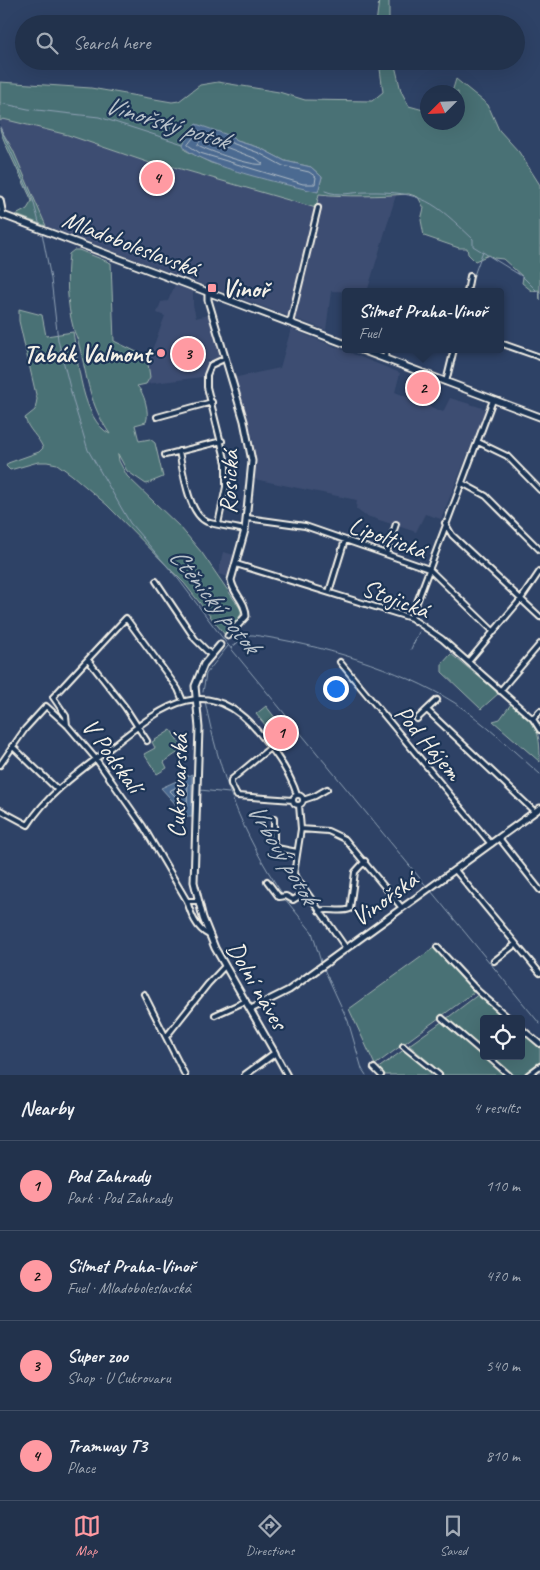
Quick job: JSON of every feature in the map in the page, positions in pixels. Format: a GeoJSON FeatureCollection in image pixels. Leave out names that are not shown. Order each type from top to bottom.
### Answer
{"type":"FeatureCollection","features":[{"type":"Feature","properties":{"kind":"main road","name":"Mladoboleslavská"},"geometry":{"type":"LineString","coordinates":[[2,214],[342,342]]}},
{"type":"Feature","properties":{"kind":"main road"},"geometry":{"type":"LineString","coordinates":[[370,353],[540,417]]}},
{"type":"Feature","properties":{"kind":"street"},"geometry":{"type":"LineString","coordinates":[[0,200],[2,214]]}},
{"type":"Feature","properties":{"kind":"street"},"geometry":{"type":"LineString","coordinates":[[290,323],[318,208]]}},
{"type":"Feature","properties":{"kind":"street"},"geometry":{"type":"LineString","coordinates":[[468,288],[470,276]]}},
{"type":"Feature","properties":{"kind":"street","name":"Rosická"},"geometry":{"type":"LineString","coordinates":[[208,292],[208,300],[224,359],[249,440],[252,480],[246,530],[232,584],[243,602],[246,613],[243,622],[228,636]]}},
{"type":"Feature","properties":{"kind":"street"},"geometry":{"type":"LineString","coordinates":[[504,344],[540,357]]}},
{"type":"Feature","properties":{"kind":"street"},"geometry":{"type":"LineString","coordinates":[[385,359],[386,353]]}},
{"type":"Feature","properties":{"kind":"street"},"geometry":{"type":"LineString","coordinates":[[446,382],[453,353]]}},
{"type":"Feature","properties":{"kind":"street"},"geometry":{"type":"LineString","coordinates":[[218,524],[226,486],[226,463],[207,375],[211,365],[224,359]]}},
{"type":"Feature","properties":{"kind":"street"},"geometry":{"type":"LineString","coordinates":[[411,618],[445,523],[493,400]]}},
{"type":"Feature","properties":{"kind":"street"},"geometry":{"type":"LineString","coordinates":[[156,416],[212,402]]}},
{"type":"Feature","properties":{"kind":"street"},"geometry":{"type":"LineString","coordinates":[[165,455],[222,441]]}},
{"type":"Feature","properties":{"kind":"street"},"geometry":{"type":"LineString","coordinates":[[478,442],[507,456],[540,490]]}},
{"type":"Feature","properties":{"kind":"street"},"geometry":{"type":"LineString","coordinates":[[179,451],[191,502],[202,519],[246,530]]}},
{"type":"Feature","properties":{"kind":"street"},"geometry":{"type":"LineString","coordinates":[[462,483],[486,496],[540,550]]}},
{"type":"Feature","properties":{"kind":"street","name":"Lipoltická"},"geometry":{"type":"LineString","coordinates":[[247,518],[305,526],[429,569],[494,632]]}},
{"type":"Feature","properties":{"kind":"street"},"geometry":{"type":"LineString","coordinates":[[445,523],[452,534],[540,617]]}},
{"type":"Feature","properties":{"kind":"street"},"geometry":{"type":"LineString","coordinates":[[386,554],[396,524]]}},
{"type":"Feature","properties":{"kind":"street"},"geometry":{"type":"LineString","coordinates":[[329,592],[345,540]]}},
{"type":"Feature","properties":{"kind":"street","name":"Stojická"},"geometry":{"type":"LineString","coordinates":[[236,564],[411,618],[430,629],[533,719],[540,730]]}},
{"type":"Feature","properties":{"kind":"street"},"geometry":{"type":"LineString","coordinates":[[468,662],[521,599],[540,571]]}},
{"type":"Feature","properties":{"kind":"street"},"geometry":{"type":"LineString","coordinates":[[156,581],[195,639],[211,655]]}},
{"type":"Feature","properties":{"kind":"street"},"geometry":{"type":"LineString","coordinates":[[147,741],[88,660],[126,618],[178,689],[183,701]]}},
{"type":"Feature","properties":{"kind":"street"},"geometry":{"type":"LineString","coordinates":[[500,691],[540,644]]}},
{"type":"Feature","properties":{"kind":"street","name":"Cukrovarská"},"geometry":{"type":"LineString","coordinates":[[209,935],[197,901],[193,859],[199,728],[195,699],[197,677],[220,645]]}},
{"type":"Feature","properties":{"kind":"street","name":"V Podskalí"},"geometry":{"type":"LineString","coordinates":[[88,660],[53,698],[66,716],[67,725],[96,759],[115,789],[143,826],[186,901],[194,921],[204,933],[209,935]]}},
{"type":"Feature","properties":{"kind":"street","name":"Pod Hájem"},"geometry":{"type":"LineString","coordinates":[[340,662],[491,844]]}},
{"type":"Feature","properties":{"kind":"street"},"geometry":{"type":"LineString","coordinates":[[0,810],[28,825],[37,810],[58,790],[138,727],[164,709],[183,701],[195,699],[215,700],[230,706],[252,724],[289,776],[297,796],[303,800]]}},
{"type":"Feature","properties":{"kind":"street"},"geometry":{"type":"LineString","coordinates":[[417,719],[437,700]]}},
{"type":"Feature","properties":{"kind":"street"},"geometry":{"type":"LineString","coordinates":[[0,765],[12,746],[46,706],[67,725]]}},
{"type":"Feature","properties":{"kind":"street"},"geometry":{"type":"LineString","coordinates":[[427,710],[538,810]]}},
{"type":"Feature","properties":{"kind":"street"},"geometry":{"type":"LineString","coordinates":[[533,719],[540,711]]}},
{"type":"Feature","properties":{"kind":"street"},"geometry":{"type":"LineString","coordinates":[[12,746],[58,790]]}},
{"type":"Feature","properties":{"kind":"street"},"geometry":{"type":"LineString","coordinates":[[270,747],[232,780],[235,794],[293,800],[295,804],[299,805]]}},
{"type":"Feature","properties":{"kind":"street"},"geometry":{"type":"LineString","coordinates":[[328,789],[303,800],[299,805],[301,829],[294,874],[346,948]]}},
{"type":"Feature","properties":{"kind":"street"},"geometry":{"type":"LineString","coordinates":[[293,800],[297,796]]}},
{"type":"Feature","properties":{"kind":"street","name":"Vinořská"},"geometry":{"type":"LineString","coordinates":[[251,1008],[280,995],[538,810]]}},
{"type":"Feature","properties":{"kind":"street"},"geometry":{"type":"LineString","coordinates":[[274,819],[274,845],[277,848],[297,852]]}},
{"type":"Feature","properties":{"kind":"street"},"geometry":{"type":"LineString","coordinates":[[301,829],[336,834],[345,839],[402,908]]}},
{"type":"Feature","properties":{"kind":"street"},"geometry":{"type":"LineString","coordinates":[[499,838],[540,890]]}},
{"type":"Feature","properties":{"kind":"street"},"geometry":{"type":"LineString","coordinates":[[319,911],[327,909],[345,911],[350,909],[354,872],[365,861]]}},
{"type":"Feature","properties":{"kind":"street"},"geometry":{"type":"LineString","coordinates":[[455,870],[540,973]]}},
{"type":"Feature","properties":{"kind":"street"},"geometry":{"type":"LineString","coordinates":[[266,881],[279,897],[283,896],[293,900],[306,892]]}},
{"type":"Feature","properties":{"kind":"street"},"geometry":{"type":"LineString","coordinates":[[186,901],[197,901]]}},
{"type":"Feature","properties":{"kind":"street","name":"Dolní náves"},"geometry":{"type":"LineString","coordinates":[[209,935],[275,1053]]}},
{"type":"Feature","properties":{"kind":"street"},"geometry":{"type":"LineString","coordinates":[[494,962],[516,944]]}},
{"type":"Feature","properties":{"kind":"street"},"geometry":{"type":"LineString","coordinates":[[437,946],[478,991],[505,1015]]}},
{"type":"Feature","properties":{"kind":"street"},"geometry":{"type":"LineString","coordinates":[[166,1037],[208,984],[225,966]]}},
{"type":"Feature","properties":{"kind":"street"},"geometry":{"type":"LineString","coordinates":[[144,994],[185,1075]]}},
{"type":"Feature","properties":{"kind":"street"},"geometry":{"type":"LineString","coordinates":[[215,1015],[246,1001]]}},
{"type":"Feature","properties":{"kind":"street"},"geometry":{"type":"LineString","coordinates":[[442,1018],[480,1051]]}},
{"type":"Feature","properties":{"kind":"street"},"geometry":{"type":"LineString","coordinates":[[525,1031],[540,1044]]}},
{"type":"Feature","properties":{"kind":"street"},"geometry":{"type":"LineString","coordinates":[[404,1046],[439,1075]]}},
{"type":"Feature","properties":{"kind":"street"},"geometry":{"type":"LineString","coordinates":[[245,1075],[275,1053],[287,1075]]}},
{"type":"Feature","properties":{"kind":"street"},"geometry":{"type":"LineString","coordinates":[[492,1060],[509,1075]]}},
{"type":"Feature","properties":{"kind":"street"},"geometry":{"type":"LineString","coordinates":[[528,1075],[540,1066]]}},
{"type":"Feature","properties":{"kind":"street"},"geometry":{"type":"LineString","coordinates":[[374,1068],[381,1075]]}},
{"type":"Feature","properties":{"kind":"shaded area"},"geometry":{"type":"Polygon","coordinates":[[[2,118],[68,135],[150,163],[167,165],[316,208],[319,194],[324,193],[347,196],[396,195],[368,288],[342,288],[342,291],[331,291],[326,330],[46,226],[13,150],[0,128],[2,118]]]}},
{"type":"Feature","properties":{"kind":"shaded area"},"geometry":{"type":"Polygon","coordinates":[[[175,285],[193,291],[193,305],[196,318],[209,315],[221,357],[206,361],[211,370],[210,376],[146,384],[150,377],[147,357],[152,350],[165,316],[157,313],[161,302],[168,301],[175,285]]]}},
{"type":"Feature","properties":{"kind":"shaded area"},"geometry":{"type":"Polygon","coordinates":[[[291,329],[342,350],[342,353],[350,353],[400,373],[395,392],[443,412],[450,398],[486,409],[441,519],[425,514],[416,532],[364,515],[356,509],[357,500],[254,479],[255,457],[253,438],[233,378],[280,368],[291,329]]]}},
{"type":"Feature","properties":{"kind":"shaded area"},"geometry":{"type":"Polygon","coordinates":[[[223,552],[234,555],[229,577],[218,574],[223,552]]]}},
{"type":"Feature","properties":{"kind":"green space"},"geometry":{"type":"Polygon","coordinates":[[[379,0],[389,0],[389,15],[377,15],[379,0]]]}},
{"type":"Feature","properties":{"kind":"green space"},"geometry":{"type":"Polygon","coordinates":[[[380,70],[396,70],[401,91],[409,106],[420,109],[420,130],[465,130],[465,86],[488,105],[499,130],[519,152],[540,185],[540,300],[539,290],[532,291],[522,283],[523,277],[503,259],[494,258],[489,255],[475,261],[468,254],[467,248],[459,248],[424,236],[421,220],[424,208],[418,197],[409,194],[340,196],[319,194],[316,208],[167,165],[150,163],[68,135],[3,119],[0,121],[0,82],[91,88],[172,102],[179,101],[200,85],[218,82],[279,92],[305,100],[372,101],[383,92],[380,70]],[[228,135],[188,138],[185,150],[211,163],[318,191],[322,177],[311,167],[285,161],[260,148],[237,141],[228,135]]]}},
{"type":"Feature","properties":{"kind":"green space"},"geometry":{"type":"Polygon","coordinates":[[[456,79],[463,85],[454,85],[456,79]]]}},
{"type":"Feature","properties":{"kind":"green space"},"geometry":{"type":"Polygon","coordinates":[[[0,128],[13,150],[46,226],[16,215],[27,209],[32,201],[0,128]]]}},
{"type":"Feature","properties":{"kind":"green space"},"geometry":{"type":"Polygon","coordinates":[[[74,250],[79,250],[111,263],[114,341],[147,357],[150,377],[146,384],[137,386],[146,403],[147,418],[146,422],[135,425],[139,441],[150,439],[155,443],[163,477],[146,484],[127,471],[118,454],[119,461],[127,476],[181,528],[202,553],[242,611],[238,621],[225,635],[184,583],[107,505],[72,475],[57,464],[47,462],[38,462],[10,470],[6,466],[8,463],[39,452],[43,448],[25,418],[35,410],[37,399],[19,321],[19,309],[42,315],[46,336],[73,332],[87,403],[101,427],[110,434],[93,402],[71,318],[68,300],[68,272],[69,254],[74,250]]]}},
{"type":"Feature","properties":{"kind":"green space"},"geometry":{"type":"Polygon","coordinates":[[[451,654],[499,693],[481,709],[442,672],[442,664],[451,654]]]}},
{"type":"Feature","properties":{"kind":"green space"},"geometry":{"type":"Polygon","coordinates":[[[511,704],[535,728],[538,735],[540,762],[493,721],[500,719],[511,704]]]}},
{"type":"Feature","properties":{"kind":"green space"},"geometry":{"type":"Polygon","coordinates":[[[266,706],[280,724],[271,732],[256,714],[266,706]]]}},
{"type":"Feature","properties":{"kind":"green space"},"geometry":{"type":"Polygon","coordinates":[[[171,730],[183,749],[164,762],[167,768],[157,774],[144,754],[155,748],[152,742],[171,730]]]}},
{"type":"Feature","properties":{"kind":"green space"},"geometry":{"type":"Polygon","coordinates":[[[435,947],[477,990],[375,1065],[349,1009],[435,947]]]}},
{"type":"Feature","properties":{"kind":"green space"},"geometry":{"type":"Polygon","coordinates":[[[479,994],[503,1015],[480,1015],[480,1048],[446,1019],[479,994]]]}},
{"type":"Feature","properties":{"kind":"green space"},"geometry":{"type":"Polygon","coordinates":[[[443,1021],[480,1052],[480,1060],[489,1060],[507,1075],[444,1075],[409,1045],[443,1021]]]}},
{"type":"Feature","properties":{"kind":"green space"},"geometry":{"type":"Polygon","coordinates":[[[525,1034],[540,1047],[540,1062],[523,1075],[513,1075],[496,1060],[525,1060],[525,1034]]]}},
{"type":"Feature","properties":{"kind":"green space"},"geometry":{"type":"Polygon","coordinates":[[[405,1049],[436,1075],[384,1075],[377,1069],[405,1049]]]}},
{"type":"Feature","properties":{"kind":"water"},"geometry":{"type":"Polygon","coordinates":[[[196,124],[228,135],[237,141],[260,148],[285,161],[311,167],[322,177],[318,192],[243,173],[202,159],[189,151],[183,144],[196,124]]]}},
{"type":"Feature","properties":{"kind":"water"},"geometry":{"type":"Polygon","coordinates":[[[192,774],[192,817],[187,817],[161,788],[192,774]]]}},
{"type":"Feature","properties":{"kind":"waterway","name":"Vinořský potok"},"geometry":{"type":"LineString","coordinates":[[0,103],[28,109],[99,117],[183,144]]}},
{"type":"Feature","properties":{"kind":"waterway","name":"Ctěnický potok"},"geometry":{"type":"LineString","coordinates":[[0,127],[33,200],[40,226]]}},
{"type":"Feature","properties":{"kind":"waterway","name":"Vinořský potok"},"geometry":{"type":"LineString","coordinates":[[325,191],[341,194],[386,192],[402,194],[426,201],[448,216],[473,239],[473,246],[523,277],[540,294]]}},
{"type":"Feature","properties":{"kind":"waterway","name":"Ctěnický potok"},"geometry":{"type":"LineString","coordinates":[[42,233],[51,279],[58,340],[74,404],[88,450],[130,523],[179,580],[224,640],[428,888]]}},
{"type":"Feature","properties":{"kind":"waterway"},"geometry":{"type":"LineString","coordinates":[[473,278],[483,251]]}},
{"type":"Feature","properties":{"kind":"waterway"},"geometry":{"type":"LineString","coordinates":[[411,649],[419,632]]}},
{"type":"Feature","properties":{"kind":"waterway"},"geometry":{"type":"LineString","coordinates":[[231,648],[247,635],[253,635],[304,644],[384,668],[433,690],[466,710],[540,774]]}},
{"type":"Feature","properties":{"kind":"waterway","name":"Vrbový potok"},"geometry":{"type":"LineString","coordinates":[[203,692],[206,674],[228,646]]}},
{"type":"Feature","properties":{"kind":"waterway","name":"Vrbový potok"},"geometry":{"type":"LineString","coordinates":[[205,701],[225,779],[234,802],[255,849],[283,895]]}},
{"type":"Feature","properties":{"kind":"waterway"},"geometry":{"type":"LineString","coordinates":[[200,790],[229,793]]}},
{"type":"Feature","properties":{"kind":"waterway","name":"Ctěnický potok"},"geometry":{"type":"LineString","coordinates":[[431,891],[540,1024]]}},
{"type":"Feature","properties":{"kind":"waterway","name":"Vrbový potok"},"geometry":{"type":"LineString","coordinates":[[285,899],[312,932],[321,962]]}},
{"type":"Feature","properties":{"kind":"waterway","name":"Vrbový potok"},"geometry":{"type":"LineString","coordinates":[[324,969],[348,1021],[362,1069],[366,1075]]}},
{"type":"Feature","properties":{"kind":"place","name":"Tramway T3"},"geometry":{"type":"Point","coordinates":[157,178]}},
{"type":"Feature","properties":{"kind":"place","name":"Vinoř"},"geometry":{"type":"Point","coordinates":[212,288]}},
{"type":"Feature","properties":{"kind":"place","name":"Tabák Valmont"},"geometry":{"type":"Point","coordinates":[161,353]}},
{"type":"Feature","properties":{"kind":"place","name":"Super zoo"},"geometry":{"type":"Point","coordinates":[188,354]}},
{"type":"Feature","properties":{"kind":"place","name":"Silmet Praha-Vinoř"},"geometry":{"type":"Point","coordinates":[423,388]}},
{"type":"Feature","properties":{"kind":"place","name":"Pod Zahrady"},"geometry":{"type":"Point","coordinates":[281,733]}}]}
